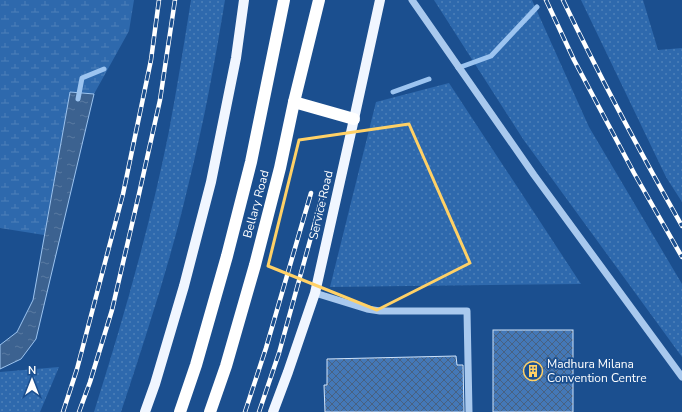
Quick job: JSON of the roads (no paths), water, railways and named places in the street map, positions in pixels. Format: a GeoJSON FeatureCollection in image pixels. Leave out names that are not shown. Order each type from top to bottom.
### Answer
{"type":"FeatureCollection","features":[{"type":"Feature","properties":{"kind":"highway","name":"Bellary Road"},"geometry":{"type":"LineString","coordinates":[[180,412],[196,365],[247,177],[284,0]]}},
{"type":"Feature","properties":{"kind":"highway","name":"Bellary Road"},"geometry":{"type":"LineString","coordinates":[[210,412],[226,366],[255,265],[280,168],[319,0]]}},
{"type":"Feature","properties":{"kind":"highway"},"geometry":{"type":"LineString","coordinates":[[294,104],[354,119]]}},
{"type":"Feature","properties":{"kind":"main road"},"geometry":{"type":"LineString","coordinates":[[144,412],[155,384],[184,286],[211,182],[236,58],[244,0]]}},
{"type":"Feature","properties":{"kind":"main road","name":"Service Road"},"geometry":{"type":"LineString","coordinates":[[273,412],[315,293],[380,0]]}},
{"type":"Feature","properties":{"kind":"street"},"geometry":{"type":"LineString","coordinates":[[412,0],[534,175],[682,377]]}},
{"type":"Feature","properties":{"kind":"street"},"geometry":{"type":"LineString","coordinates":[[315,293],[367,310],[467,311],[469,412]]}},
{"type":"Feature","properties":{"kind":"water"},"geometry":{"type":"Polygon","coordinates":[[[70,92],[94,94],[36,339],[21,359],[0,369],[0,345],[17,332],[33,300],[70,92]]]}},
{"type":"Feature","properties":{"kind":"waterway"},"geometry":{"type":"LineString","coordinates":[[458,68],[491,56],[537,7]]}},
{"type":"Feature","properties":{"kind":"waterway"},"geometry":{"type":"LineString","coordinates":[[78,99],[82,78],[104,69]]}},
{"type":"Feature","properties":{"kind":"waterway"},"geometry":{"type":"LineString","coordinates":[[393,92],[429,79]]}},
{"type":"Feature","properties":{"kind":"railway"},"geometry":{"type":"LineString","coordinates":[[63,412],[77,369],[123,194],[151,60],[159,0]]}},
{"type":"Feature","properties":{"kind":"railway"},"geometry":{"type":"LineString","coordinates":[[79,412],[90,382],[112,310],[160,100],[175,0]]}},
{"type":"Feature","properties":{"kind":"railway"},"geometry":{"type":"LineString","coordinates":[[546,0],[574,60],[634,173],[682,257]]}},
{"type":"Feature","properties":{"kind":"railway"},"geometry":{"type":"LineString","coordinates":[[563,0],[621,114],[682,226]]}},
{"type":"Feature","properties":{"kind":"railway"},"geometry":{"type":"LineString","coordinates":[[245,412],[266,348],[311,193]]}},
{"type":"Feature","properties":{"kind":"railway"},"geometry":{"type":"LineString","coordinates":[[259,412],[279,353],[322,197]]}},
{"type":"Feature","properties":{"kind":"place","name":"Madhura Milana Convention Centre"},"geometry":{"type":"Point","coordinates":[533,371]}}]}
